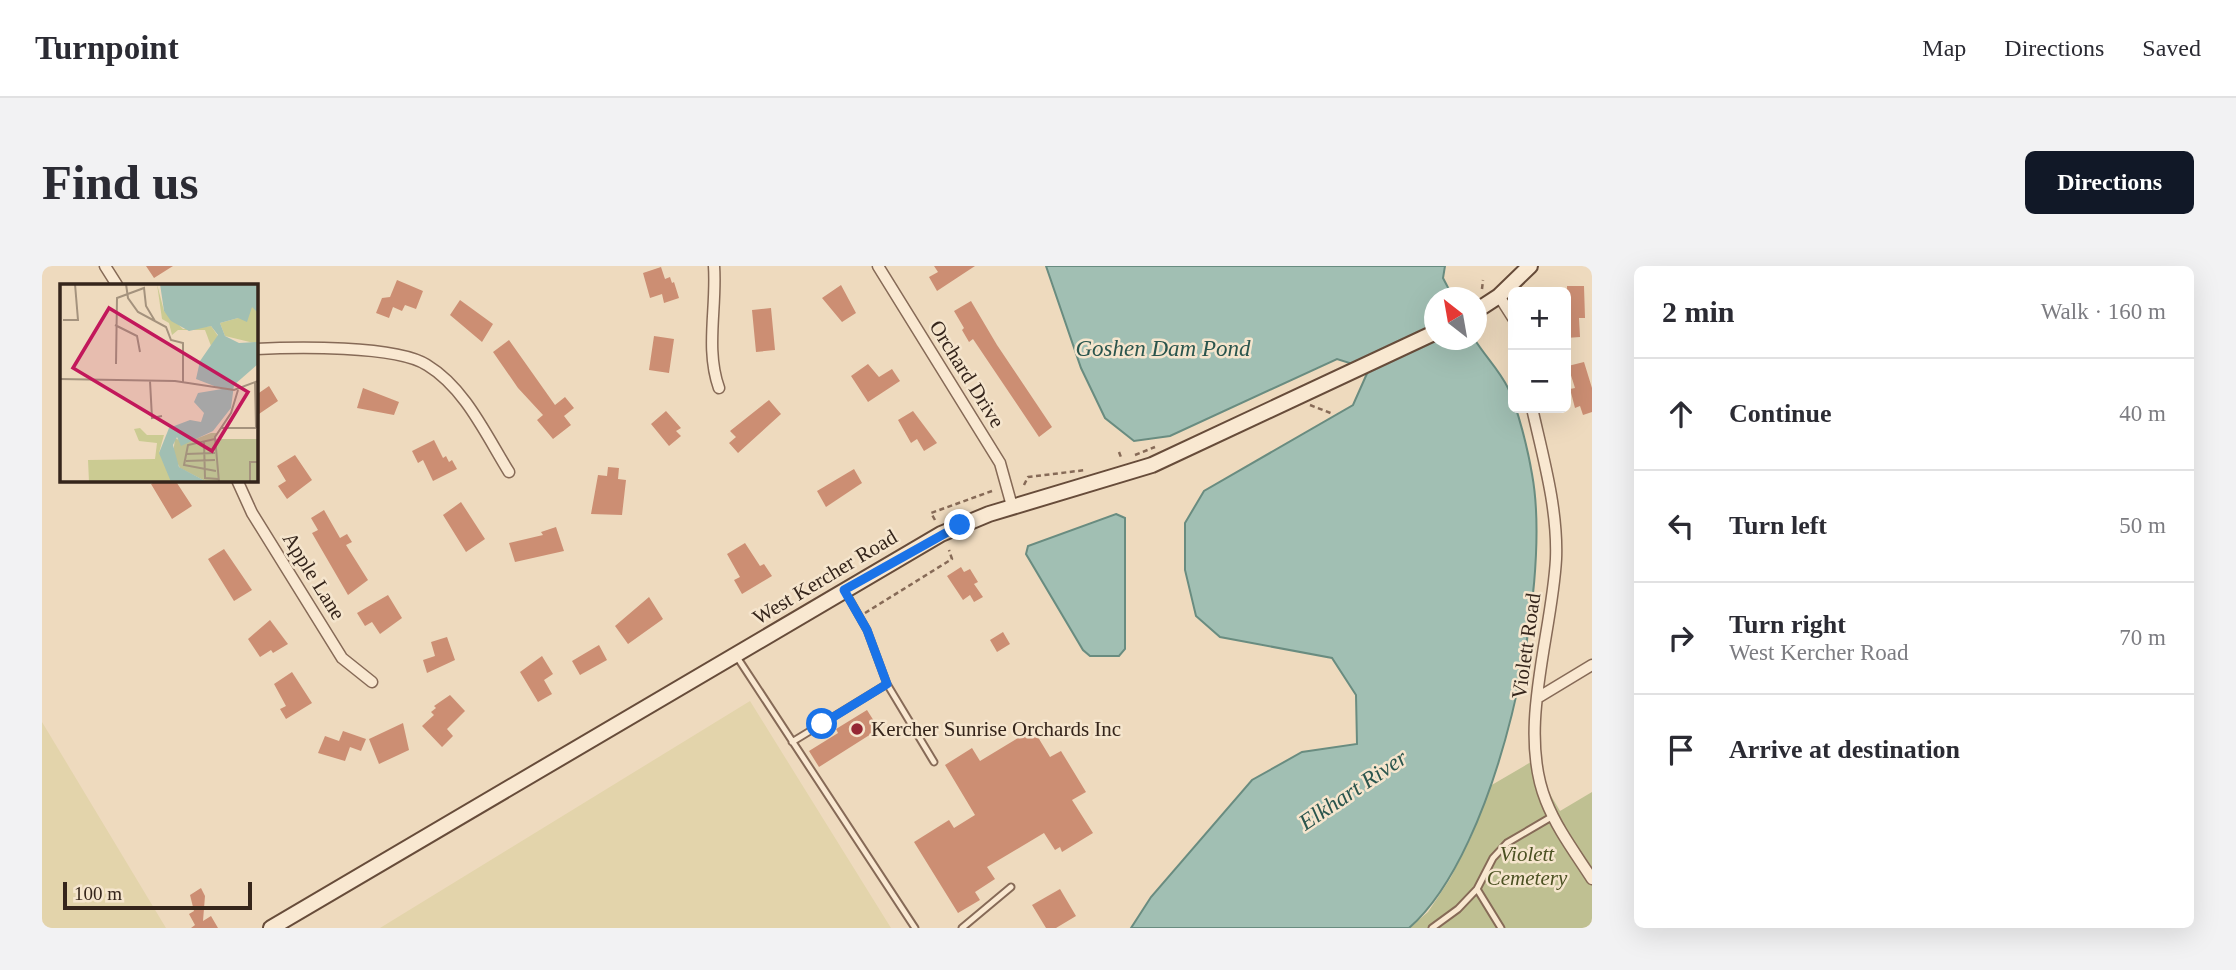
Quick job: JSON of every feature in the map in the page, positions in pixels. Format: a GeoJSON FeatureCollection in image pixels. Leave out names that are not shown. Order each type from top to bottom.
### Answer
{"type":"FeatureCollection","features":[{"type":"Feature","properties":{"kind":"main road"},"geometry":{"type":"LineString","coordinates":[[1487,305],[1530,266]]}},
{"type":"Feature","properties":{"kind":"main road","name":"West Kercher Road"},"geometry":{"type":"LineString","coordinates":[[271,928],[941,534],[1012,506],[1153,464],[1424,338]]}},
{"type":"Feature","properties":{"kind":"street"},"geometry":{"type":"LineString","coordinates":[[105,266],[116,284]]}},
{"type":"Feature","properties":{"kind":"street"},"geometry":{"type":"LineString","coordinates":[[713,266],[712,370],[719,388]]}},
{"type":"Feature","properties":{"kind":"street","name":"Orchard Drive"},"geometry":{"type":"LineString","coordinates":[[878,266],[1000,463],[1012,506]]}},
{"type":"Feature","properties":{"kind":"street"},"geometry":{"type":"LineString","coordinates":[[1499,296],[1508,310]]}},
{"type":"Feature","properties":{"kind":"street"},"geometry":{"type":"LineString","coordinates":[[257,349],[386,353],[426,364],[457,391],[509,472]]}},
{"type":"Feature","properties":{"kind":"street","name":"Violett Road"},"geometry":{"type":"LineString","coordinates":[[1533,413],[1555,517],[1556,547],[1539,697],[1536,759],[1540,782],[1553,816],[1592,879]]}},
{"type":"Feature","properties":{"kind":"street","name":"Apple Lane"},"geometry":{"type":"LineString","coordinates":[[237,481],[252,513],[342,658],[372,682]]}},
{"type":"Feature","properties":{"kind":"street"},"geometry":{"type":"LineString","coordinates":[[1539,697],[1592,665]]}},
{"type":"Feature","properties":{"kind":"lane"},"geometry":{"type":"LineString","coordinates":[[844,590],[859,617],[887,684],[934,762]]}},
{"type":"Feature","properties":{"kind":"lane"},"geometry":{"type":"LineString","coordinates":[[736,654],[915,928]]}},
{"type":"Feature","properties":{"kind":"lane"},"geometry":{"type":"LineString","coordinates":[[792,742],[887,684]]}},
{"type":"Feature","properties":{"kind":"lane"},"geometry":{"type":"LineString","coordinates":[[1432,928],[1458,909],[1477,889],[1493,858],[1507,843],[1553,816]]}},
{"type":"Feature","properties":{"kind":"lane"},"geometry":{"type":"LineString","coordinates":[[962,928],[1011,887]]}},
{"type":"Feature","properties":{"kind":"lane"},"geometry":{"type":"LineString","coordinates":[[1477,889],[1501,928]]}},
{"type":"Feature","properties":{"kind":"path"},"geometry":{"type":"LineString","coordinates":[[1482,287],[1483,280]]}},
{"type":"Feature","properties":{"kind":"path"},"geometry":{"type":"LineString","coordinates":[[1297,399],[1333,414]]}},
{"type":"Feature","properties":{"kind":"path"},"geometry":{"type":"LineString","coordinates":[[1134,456],[1160,446]]}},
{"type":"Feature","properties":{"kind":"path"},"geometry":{"type":"LineString","coordinates":[[1112,463],[1122,460],[1119,452]]}},
{"type":"Feature","properties":{"kind":"path"},"geometry":{"type":"LineString","coordinates":[[1024,485],[1028,477],[1091,470]]}},
{"type":"Feature","properties":{"kind":"path"},"geometry":{"type":"LineString","coordinates":[[935,520],[931,513],[992,491]]}},
{"type":"Feature","properties":{"kind":"path"},"geometry":{"type":"LineString","coordinates":[[859,617],[952,559],[948,550]]}},
{"type":"Feature","properties":{"kind":"shaded area"},"geometry":{"type":"Polygon","coordinates":[[[750,701],[891,928],[380,928],[750,701]]]}},
{"type":"Feature","properties":{"kind":"shaded area"},"geometry":{"type":"Polygon","coordinates":[[[42,722],[166,928],[42,928],[42,722]]]}},
{"type":"Feature","properties":{"kind":"green space","name":"Violett Cemetery"},"geometry":{"type":"Polygon","coordinates":[[[1531,762],[1560,811],[1592,792],[1592,928],[1409,928],[1428,912],[1450,879],[1470,840],[1490,786],[1531,762]]]}},
{"type":"Feature","properties":{"kind":"water"},"geometry":{"type":"Polygon","coordinates":[[[1046,266],[1445,266],[1443,278],[1448,287],[1424,287],[1424,350],[1482,350],[1508,388],[1508,413],[1517,413],[1532,474],[1536,523],[1534,582],[1526,647],[1512,715],[1493,781],[1469,841],[1441,891],[1409,928],[1131,928],[1151,897],[1252,780],[1302,752],[1357,744],[1356,695],[1332,658],[1220,637],[1196,616],[1185,570],[1185,523],[1204,491],[1353,405],[1369,369],[1337,359],[1170,436],[1134,441],[1105,418],[1081,368],[1046,266]]]}},
{"type":"Feature","properties":{"kind":"water"},"geometry":{"type":"Polygon","coordinates":[[[1116,514],[1125,518],[1125,649],[1119,656],[1090,656],[1083,650],[1026,554],[1028,546],[1116,514]]]}},
{"type":"Feature","properties":{"kind":"building"},"geometry":{"type":"Polygon","coordinates":[[[146,266],[173,266],[154,278],[146,266]]]}},
{"type":"Feature","properties":{"kind":"building"},"geometry":{"type":"Polygon","coordinates":[[[934,266],[975,266],[937,291],[929,277],[938,272],[934,266]]]}},
{"type":"Feature","properties":{"kind":"building"},"geometry":{"type":"Polygon","coordinates":[[[661,267],[665,279],[670,277],[672,283],[674,282],[679,298],[664,303],[662,294],[650,298],[643,273],[661,267]]]}},
{"type":"Feature","properties":{"kind":"building"},"geometry":{"type":"Polygon","coordinates":[[[397,280],[423,291],[416,309],[405,305],[402,311],[393,307],[389,318],[376,313],[382,298],[390,297],[397,280]]]}},
{"type":"Feature","properties":{"kind":"building"},"geometry":{"type":"Polygon","coordinates":[[[841,285],[856,313],[842,322],[822,298],[841,285]]]}},
{"type":"Feature","properties":{"kind":"building"},"geometry":{"type":"Polygon","coordinates":[[[1584,286],[1585,318],[1579,318],[1580,337],[1571,338],[1571,287],[1567,287],[1584,286]]]}},
{"type":"Feature","properties":{"kind":"building"},"geometry":{"type":"Polygon","coordinates":[[[460,300],[493,324],[482,342],[450,315],[460,300]]]}},
{"type":"Feature","properties":{"kind":"building"},"geometry":{"type":"Polygon","coordinates":[[[971,301],[1052,427],[1039,437],[973,339],[969,342],[962,330],[964,328],[954,311],[971,301]]]}},
{"type":"Feature","properties":{"kind":"building"},"geometry":{"type":"Polygon","coordinates":[[[771,308],[775,350],[756,352],[752,310],[771,308]]]}},
{"type":"Feature","properties":{"kind":"building"},"geometry":{"type":"Polygon","coordinates":[[[654,336],[674,339],[669,373],[649,370],[654,336]]]}},
{"type":"Feature","properties":{"kind":"building"},"geometry":{"type":"Polygon","coordinates":[[[509,340],[555,405],[565,397],[574,408],[564,416],[571,425],[553,439],[537,420],[543,415],[518,388],[493,352],[509,340]]]}},
{"type":"Feature","properties":{"kind":"building"},"geometry":{"type":"Polygon","coordinates":[[[1584,362],[1592,388],[1592,412],[1583,415],[1580,406],[1575,408],[1571,393],[1571,389],[1575,388],[1571,365],[1584,362]]]}},
{"type":"Feature","properties":{"kind":"building"},"geometry":{"type":"Polygon","coordinates":[[[868,364],[879,377],[892,369],[900,381],[868,402],[851,376],[868,364]]]}},
{"type":"Feature","properties":{"kind":"building"},"geometry":{"type":"Polygon","coordinates":[[[269,386],[278,401],[257,415],[257,394],[269,386]]]}},
{"type":"Feature","properties":{"kind":"building"},"geometry":{"type":"Polygon","coordinates":[[[363,388],[399,402],[394,415],[357,408],[363,388]]]}},
{"type":"Feature","properties":{"kind":"building"},"geometry":{"type":"Polygon","coordinates":[[[769,400],[781,414],[738,453],[729,443],[736,437],[730,431],[769,400]]]}},
{"type":"Feature","properties":{"kind":"building"},"geometry":{"type":"Polygon","coordinates":[[[666,411],[681,428],[676,431],[681,436],[669,446],[651,424],[666,411]]]}},
{"type":"Feature","properties":{"kind":"building"},"geometry":{"type":"Polygon","coordinates":[[[913,411],[937,443],[924,451],[917,439],[911,443],[898,420],[913,411]]]}},
{"type":"Feature","properties":{"kind":"building"},"geometry":{"type":"Polygon","coordinates":[[[434,440],[443,458],[446,456],[449,462],[452,460],[457,469],[433,481],[423,460],[418,463],[412,451],[434,440]]]}},
{"type":"Feature","properties":{"kind":"building"},"geometry":{"type":"Polygon","coordinates":[[[295,455],[312,480],[287,499],[278,486],[286,481],[277,466],[295,455]]]}},
{"type":"Feature","properties":{"kind":"building"},"geometry":{"type":"Polygon","coordinates":[[[608,467],[619,468],[618,479],[626,480],[622,515],[591,514],[598,475],[607,476],[608,467]]]}},
{"type":"Feature","properties":{"kind":"building"},"geometry":{"type":"Polygon","coordinates":[[[854,469],[862,483],[826,507],[817,491],[854,469]]]}},
{"type":"Feature","properties":{"kind":"building"},"geometry":{"type":"Polygon","coordinates":[[[157,481],[176,481],[192,506],[172,519],[151,484],[157,481]]]}},
{"type":"Feature","properties":{"kind":"building"},"geometry":{"type":"Polygon","coordinates":[[[461,502],[485,539],[466,552],[443,515],[461,502]]]}},
{"type":"Feature","properties":{"kind":"building"},"geometry":{"type":"Polygon","coordinates":[[[324,510],[340,538],[347,534],[352,542],[346,545],[368,580],[348,595],[312,533],[318,530],[311,518],[324,510]]]}},
{"type":"Feature","properties":{"kind":"building"},"geometry":{"type":"Polygon","coordinates":[[[556,527],[564,551],[515,562],[509,543],[543,535],[541,532],[556,527]]]}},
{"type":"Feature","properties":{"kind":"building"},"geometry":{"type":"Polygon","coordinates":[[[745,543],[760,566],[764,564],[772,576],[742,594],[734,580],[740,577],[727,554],[745,543]]]}},
{"type":"Feature","properties":{"kind":"building"},"geometry":{"type":"Polygon","coordinates":[[[224,549],[252,590],[234,601],[208,559],[224,549]]]}},
{"type":"Feature","properties":{"kind":"building"},"geometry":{"type":"Polygon","coordinates":[[[961,567],[964,572],[970,569],[978,582],[974,584],[983,597],[974,602],[970,595],[963,600],[947,576],[961,567]]]}},
{"type":"Feature","properties":{"kind":"building"},"geometry":{"type":"Polygon","coordinates":[[[388,595],[402,618],[380,634],[372,622],[365,626],[357,613],[388,595]]]}},
{"type":"Feature","properties":{"kind":"building"},"geometry":{"type":"Polygon","coordinates":[[[649,597],[663,619],[628,644],[615,626],[649,597]]]}},
{"type":"Feature","properties":{"kind":"building"},"geometry":{"type":"Polygon","coordinates":[[[270,620],[288,644],[260,657],[248,639],[270,620]]]}},
{"type":"Feature","properties":{"kind":"building"},"geometry":{"type":"Polygon","coordinates":[[[1003,632],[1010,644],[997,652],[990,640],[1003,632]]]}},
{"type":"Feature","properties":{"kind":"building"},"geometry":{"type":"Polygon","coordinates":[[[447,637],[455,660],[427,673],[423,660],[435,656],[431,642],[447,637]]]}},
{"type":"Feature","properties":{"kind":"building"},"geometry":{"type":"Polygon","coordinates":[[[599,645],[607,660],[580,675],[572,661],[599,645]]]}},
{"type":"Feature","properties":{"kind":"building"},"geometry":{"type":"Polygon","coordinates":[[[542,656],[553,674],[544,680],[552,694],[538,702],[520,672],[542,656]]]}},
{"type":"Feature","properties":{"kind":"building"},"geometry":{"type":"Polygon","coordinates":[[[292,672],[312,703],[286,719],[280,709],[286,706],[274,684],[292,672]]]}},
{"type":"Feature","properties":{"kind":"building"},"geometry":{"type":"Polygon","coordinates":[[[450,695],[465,711],[447,729],[453,736],[442,747],[422,726],[434,715],[431,712],[436,708],[434,706],[450,695]]]}},
{"type":"Feature","properties":{"kind":"building"},"geometry":{"type":"Polygon","coordinates":[[[867,710],[879,729],[819,767],[809,751],[838,733],[836,729],[867,710]]]}},
{"type":"Feature","properties":{"kind":"building"},"geometry":{"type":"Polygon","coordinates":[[[403,723],[409,750],[379,764],[369,739],[403,723]]]}},
{"type":"Feature","properties":{"kind":"building"},"geometry":{"type":"Polygon","coordinates":[[[1033,729],[1050,757],[1061,751],[1086,792],[1072,800],[1093,833],[1062,852],[1060,847],[1055,850],[1044,833],[987,867],[995,879],[975,892],[980,900],[958,913],[914,842],[949,820],[954,828],[975,815],[945,765],[972,748],[980,761],[1033,729]]]}},
{"type":"Feature","properties":{"kind":"building"},"geometry":{"type":"Polygon","coordinates":[[[343,731],[366,739],[361,751],[350,747],[345,761],[318,753],[325,736],[339,741],[343,731]]]}},
{"type":"Feature","properties":{"kind":"building"},"geometry":{"type":"Polygon","coordinates":[[[201,888],[205,896],[203,921],[211,916],[218,928],[191,928],[195,925],[189,914],[194,911],[190,895],[201,888]]]}},
{"type":"Feature","properties":{"kind":"building"},"geometry":{"type":"Polygon","coordinates":[[[1060,889],[1076,916],[1056,928],[1046,928],[1032,905],[1060,889]]]}},
{"type":"Feature","properties":{"kind":"place","name":"Kercher Sunrise Orchards Inc"},"geometry":{"type":"Point","coordinates":[857,729]}},
{"type":"Feature","properties":{"kind":"route"},"geometry":{"type":"LineString","coordinates":[[822,724],[887,684],[867,630],[844,590],[960,525]]}},
{"type":"Feature","properties":{"kind":"water label","name":"Goshen Dam Pond"},"geometry":{"type":"Point","coordinates":[1163,348]}},
{"type":"Feature","properties":{"kind":"water label","name":"Elkhart River"},"geometry":{"type":"Point","coordinates":[1353,790]}}]}
